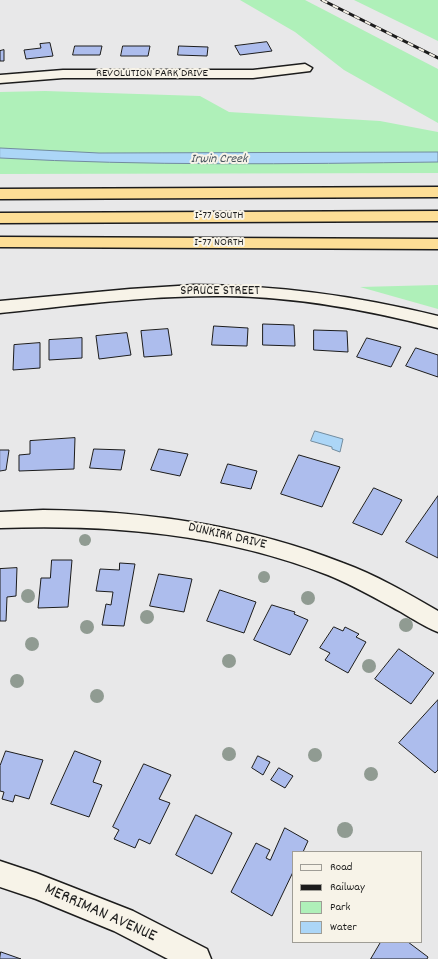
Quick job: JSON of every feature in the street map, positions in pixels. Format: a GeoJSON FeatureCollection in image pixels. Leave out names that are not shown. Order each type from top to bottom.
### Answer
{"type":"FeatureCollection","features":[{"type":"Feature","properties":{"kind":"highway"},"geometry":{"type":"LineString","coordinates":[[1,193],[438,190]]}},
{"type":"Feature","properties":{"kind":"highway","name":"I-77 SOUTH"},"geometry":{"type":"LineString","coordinates":[[0,218],[438,216]]}},
{"type":"Feature","properties":{"kind":"highway","name":"I-77 NORTH"},"geometry":{"type":"LineString","coordinates":[[1,242],[438,244]]}},
{"type":"Feature","properties":{"kind":"street","name":"REVOLUTION PARK DRIVE"},"geometry":{"type":"LineString","coordinates":[[0,79],[63,74],[253,74],[305,68]]}},
{"type":"Feature","properties":{"kind":"street","name":"SPRUCE STREET"},"geometry":{"type":"LineString","coordinates":[[0,307],[152,293],[211,291],[258,292],[342,302],[438,322]]}},
{"type":"Feature","properties":{"kind":"street","name":"DUNKIRK DRIVE"},"geometry":{"type":"LineString","coordinates":[[0,520],[97,518],[160,523],[215,532],[277,548],[336,569],[392,595],[438,622]]}},
{"type":"Feature","properties":{"kind":"street","name":"MERRIMAN AVENUE"},"geometry":{"type":"LineString","coordinates":[[0,874],[36,886],[123,921],[197,959]]}},
{"type":"Feature","properties":{"kind":"green space"},"geometry":{"type":"Polygon","coordinates":[[[240,0],[305,0],[438,69],[438,123],[344,70],[295,32],[240,0]]]}},
{"type":"Feature","properties":{"kind":"green space"},"geometry":{"type":"Polygon","coordinates":[[[354,0],[438,0],[438,41],[354,0]]]}},
{"type":"Feature","properties":{"kind":"green space"},"geometry":{"type":"Polygon","coordinates":[[[45,91],[200,96],[229,112],[380,121],[438,132],[438,173],[0,174],[0,92],[45,91]]]}},
{"type":"Feature","properties":{"kind":"green space"},"geometry":{"type":"Polygon","coordinates":[[[436,285],[438,285],[438,309],[360,287],[436,285]]]}},
{"type":"Feature","properties":{"kind":"water","name":"Irwin Creek"},"geometry":{"type":"Polygon","coordinates":[[[0,148],[99,153],[438,152],[438,162],[219,164],[55,161],[0,158],[0,148]]]}},
{"type":"Feature","properties":{"kind":"water"},"geometry":{"type":"Polygon","coordinates":[[[315,431],[343,439],[340,452],[332,449],[332,447],[311,441],[315,431]]]}},
{"type":"Feature","properties":{"kind":"building"},"geometry":{"type":"Polygon","coordinates":[[[267,42],[272,51],[240,55],[235,46],[267,42]]]}},
{"type":"Feature","properties":{"kind":"building"},"geometry":{"type":"Polygon","coordinates":[[[50,43],[53,56],[26,59],[24,50],[41,48],[40,44],[50,43]]]}},
{"type":"Feature","properties":{"kind":"building"},"geometry":{"type":"Polygon","coordinates":[[[75,46],[102,46],[100,55],[73,55],[75,46]]]}},
{"type":"Feature","properties":{"kind":"building"},"geometry":{"type":"Polygon","coordinates":[[[123,46],[150,46],[148,56],[121,56],[123,46]]]}},
{"type":"Feature","properties":{"kind":"building"},"geometry":{"type":"Polygon","coordinates":[[[179,46],[208,47],[207,56],[178,55],[179,46]]]}},
{"type":"Feature","properties":{"kind":"building"},"geometry":{"type":"Polygon","coordinates":[[[4,50],[4,61],[0,61],[0,51],[4,50]]]}},
{"type":"Feature","properties":{"kind":"building"},"geometry":{"type":"Polygon","coordinates":[[[263,324],[294,325],[295,346],[263,345],[263,324]]]}},
{"type":"Feature","properties":{"kind":"building"},"geometry":{"type":"Polygon","coordinates":[[[214,326],[248,328],[247,346],[212,345],[214,326]]]}},
{"type":"Feature","properties":{"kind":"building"},"geometry":{"type":"Polygon","coordinates":[[[168,329],[172,355],[144,357],[141,331],[168,329]]]}},
{"type":"Feature","properties":{"kind":"building"},"geometry":{"type":"Polygon","coordinates":[[[314,330],[347,331],[348,352],[314,350],[314,330]]]}},
{"type":"Feature","properties":{"kind":"building"},"geometry":{"type":"Polygon","coordinates":[[[127,333],[131,355],[99,359],[96,336],[127,333]]]}},
{"type":"Feature","properties":{"kind":"building"},"geometry":{"type":"Polygon","coordinates":[[[82,338],[82,358],[49,360],[49,340],[82,338]]]}},
{"type":"Feature","properties":{"kind":"building"},"geometry":{"type":"Polygon","coordinates":[[[367,338],[401,347],[391,367],[357,357],[367,338]]]}},
{"type":"Feature","properties":{"kind":"building"},"geometry":{"type":"Polygon","coordinates":[[[40,343],[40,368],[13,370],[14,345],[40,343]]]}},
{"type":"Feature","properties":{"kind":"building"},"geometry":{"type":"Polygon","coordinates":[[[416,348],[438,355],[438,377],[406,366],[416,348]]]}},
{"type":"Feature","properties":{"kind":"building"},"geometry":{"type":"Polygon","coordinates":[[[75,438],[74,469],[19,471],[19,455],[30,454],[30,441],[75,438]]]}},
{"type":"Feature","properties":{"kind":"building"},"geometry":{"type":"Polygon","coordinates":[[[94,449],[125,450],[121,470],[90,468],[94,449]]]}},
{"type":"Feature","properties":{"kind":"building"},"geometry":{"type":"Polygon","coordinates":[[[159,449],[188,454],[180,476],[151,470],[159,449]]]}},
{"type":"Feature","properties":{"kind":"building"},"geometry":{"type":"Polygon","coordinates":[[[0,450],[9,450],[6,470],[0,471],[0,450]]]}},
{"type":"Feature","properties":{"kind":"building"},"geometry":{"type":"Polygon","coordinates":[[[299,455],[340,467],[322,507],[281,494],[299,455]]]}},
{"type":"Feature","properties":{"kind":"building"},"geometry":{"type":"Polygon","coordinates":[[[228,464],[257,471],[251,489],[221,483],[228,464]]]}},
{"type":"Feature","properties":{"kind":"building"},"geometry":{"type":"Polygon","coordinates":[[[374,488],[402,500],[382,535],[353,523],[374,488]]]}},
{"type":"Feature","properties":{"kind":"building"},"geometry":{"type":"Polygon","coordinates":[[[438,496],[438,558],[406,542],[438,496]]]}},
{"type":"Feature","properties":{"kind":"building"},"geometry":{"type":"Polygon","coordinates":[[[52,560],[72,560],[68,607],[38,608],[41,578],[50,578],[52,560]]]}},
{"type":"Feature","properties":{"kind":"building"},"geometry":{"type":"Polygon","coordinates":[[[120,563],[135,564],[124,626],[102,625],[106,604],[111,605],[113,592],[96,591],[100,569],[119,570],[120,563]]]}},
{"type":"Feature","properties":{"kind":"building"},"geometry":{"type":"Polygon","coordinates":[[[17,568],[16,596],[7,597],[6,621],[0,621],[0,569],[17,568]]]}},
{"type":"Feature","properties":{"kind":"building"},"geometry":{"type":"Polygon","coordinates":[[[159,574],[192,579],[184,612],[150,606],[159,574]]]}},
{"type":"Feature","properties":{"kind":"building"},"geometry":{"type":"Polygon","coordinates":[[[220,590],[256,602],[244,633],[207,621],[220,590]]]}},
{"type":"Feature","properties":{"kind":"building"},"geometry":{"type":"Polygon","coordinates":[[[272,605],[295,612],[294,614],[308,620],[290,655],[254,640],[272,605]]]}},
{"type":"Feature","properties":{"kind":"building"},"geometry":{"type":"Polygon","coordinates":[[[334,627],[343,631],[345,627],[359,634],[356,637],[366,642],[348,673],[325,660],[330,653],[320,648],[334,627]]]}},
{"type":"Feature","properties":{"kind":"building"},"geometry":{"type":"Polygon","coordinates":[[[399,649],[434,673],[411,704],[375,679],[399,649]]]}},
{"type":"Feature","properties":{"kind":"building"},"geometry":{"type":"Polygon","coordinates":[[[438,700],[438,770],[435,773],[399,743],[438,700]]]}},
{"type":"Feature","properties":{"kind":"building"},"geometry":{"type":"Polygon","coordinates":[[[6,751],[43,760],[29,799],[15,795],[13,802],[2,799],[4,792],[0,791],[0,766],[6,751]]]}},
{"type":"Feature","properties":{"kind":"building"},"geometry":{"type":"Polygon","coordinates":[[[75,751],[101,761],[93,782],[102,785],[89,817],[51,804],[75,751]]]}},
{"type":"Feature","properties":{"kind":"building"},"geometry":{"type":"Polygon","coordinates":[[[258,756],[270,762],[263,775],[252,768],[258,756]]]}},
{"type":"Feature","properties":{"kind":"building"},"geometry":{"type":"Polygon","coordinates":[[[144,764],[171,775],[159,799],[170,803],[150,844],[139,839],[135,848],[114,839],[119,830],[113,827],[144,764]]]}},
{"type":"Feature","properties":{"kind":"building"},"geometry":{"type":"Polygon","coordinates":[[[279,768],[293,776],[285,788],[271,780],[279,768]]]}},
{"type":"Feature","properties":{"kind":"building"},"geometry":{"type":"Polygon","coordinates":[[[196,815],[232,833],[212,874],[176,855],[196,815]]]}},
{"type":"Feature","properties":{"kind":"building"},"geometry":{"type":"Polygon","coordinates":[[[285,828],[308,841],[303,851],[292,851],[292,874],[272,916],[231,892],[256,843],[270,850],[266,858],[270,860],[285,828]]]}},
{"type":"Feature","properties":{"kind":"building"},"geometry":{"type":"Polygon","coordinates":[[[380,943],[409,943],[428,957],[427,959],[371,959],[380,943]]]}},
{"type":"Feature","properties":{"kind":"building"},"geometry":{"type":"Polygon","coordinates":[[[1,952],[21,959],[0,959],[1,952]]]}},
{"type":"Feature","properties":{"kind":"railway"},"geometry":{"type":"LineString","coordinates":[[322,0],[438,58]]}}]}
